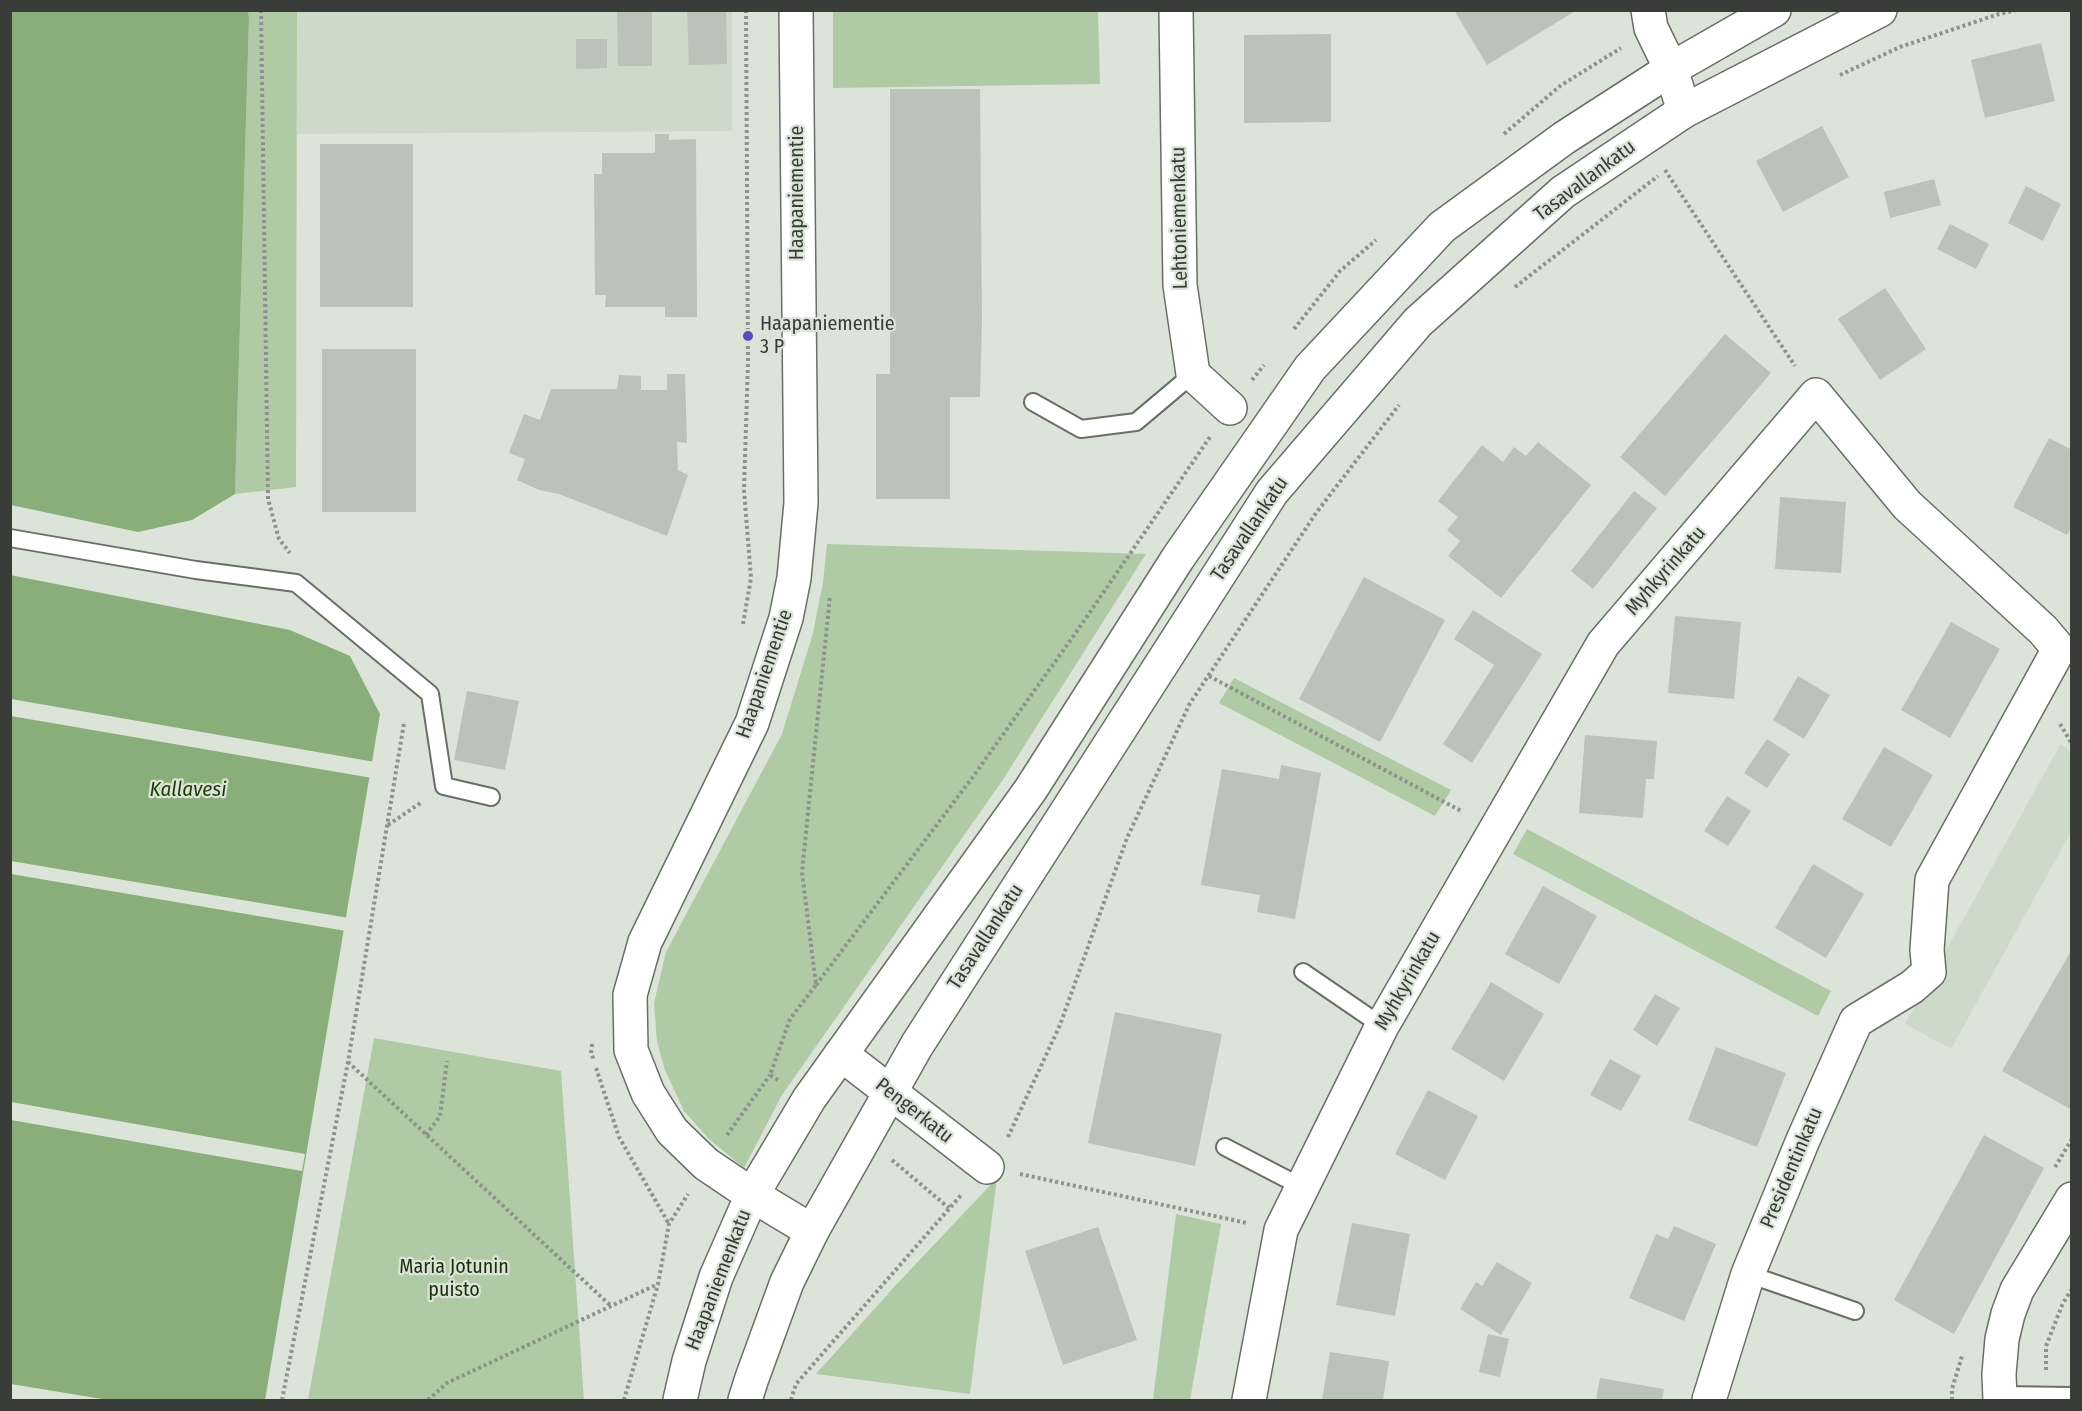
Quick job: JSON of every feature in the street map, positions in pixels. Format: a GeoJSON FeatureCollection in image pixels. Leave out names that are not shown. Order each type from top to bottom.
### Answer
{"type":"FeatureCollection","features":[{"type":"Feature","properties":{"kind":"street","name":"Haapaniementie"},"geometry":{"type":"LineString","coordinates":[[796,10],[801,503],[794,578],[786,618],[752,723],[645,942],[630,995],[631,1050],[648,1093],[672,1131],[706,1164],[752,1196],[812,1231]]}},
{"type":"Feature","properties":{"kind":"street","name":"Lehtoniemenkatu"},"geometry":{"type":"LineString","coordinates":[[1176,10],[1180,285],[1193,374]]}},
{"type":"Feature","properties":{"kind":"street"},"geometry":{"type":"LineString","coordinates":[[1648,10],[1651,28],[1671,69],[1684,111]]}},
{"type":"Feature","properties":{"kind":"street"},"geometry":{"type":"LineString","coordinates":[[752,1196],[809,1099],[1031,789],[1178,558],[1310,368],[1442,227],[1564,138],[1671,69],[1774,10]]}},
{"type":"Feature","properties":{"kind":"street","name":"Tasavallankatu"},"geometry":{"type":"LineString","coordinates":[[812,1231],[923,1035],[1272,492],[1418,322],[1563,192],[1684,111],[1880,10]]}},
{"type":"Feature","properties":{"kind":"street"},"geometry":{"type":"LineString","coordinates":[[1193,374],[1230,408]]}},
{"type":"Feature","properties":{"kind":"street"},"geometry":{"type":"LineString","coordinates":[[1816,395],[1907,506],[2067,651]]}},
{"type":"Feature","properties":{"kind":"street","name":"Myhkyrinkatu"},"geometry":{"type":"LineString","coordinates":[[1249,1401],[1281,1230],[1382,1026],[1603,644],[1816,395]]}},
{"type":"Feature","properties":{"kind":"street","name":"Presidentinkatu"},"geometry":{"type":"LineString","coordinates":[[1709,1401],[1748,1274],[1803,1140],[1856,1021],[1912,987],[1929,972],[1927,950],[1932,880],[2067,651]]}},
{"type":"Feature","properties":{"kind":"street","name":"Pengerkatu"},"geometry":{"type":"LineString","coordinates":[[841,1054],[987,1167]]}},
{"type":"Feature","properties":{"kind":"street","name":"Haapaniemenkatu"},"geometry":{"type":"LineString","coordinates":[[680,1401],[689,1360],[716,1277],[752,1196]]}},
{"type":"Feature","properties":{"kind":"street"},"geometry":{"type":"LineString","coordinates":[[2000,1398],[2001,1339],[2008,1314],[2018,1290],[2072,1199]]}},
{"type":"Feature","properties":{"kind":"street"},"geometry":{"type":"LineString","coordinates":[[746,1401],[752,1378],[788,1282],[812,1231]]}},
{"type":"Feature","properties":{"kind":"lane"},"geometry":{"type":"LineString","coordinates":[[1033,402],[1081,429],[1136,422],[1193,374]]}},
{"type":"Feature","properties":{"kind":"lane"},"geometry":{"type":"LineString","coordinates":[[10,538],[196,570],[296,584],[430,694],[444,786],[491,796]]}},
{"type":"Feature","properties":{"kind":"lane"},"geometry":{"type":"LineString","coordinates":[[1303,972],[1382,1026]]}},
{"type":"Feature","properties":{"kind":"lane"},"geometry":{"type":"LineString","coordinates":[[1225,1147],[1302,1187]]}},
{"type":"Feature","properties":{"kind":"lane"},"geometry":{"type":"LineString","coordinates":[[1748,1274],[1855,1311]]}},
{"type":"Feature","properties":{"kind":"lane"},"geometry":{"type":"LineString","coordinates":[[2000,1398],[2072,1396]]}},
{"type":"Feature","properties":{"kind":"path"},"geometry":{"type":"LineString","coordinates":[[261,10],[268,500],[279,538],[292,554]]}},
{"type":"Feature","properties":{"kind":"path"},"geometry":{"type":"LineString","coordinates":[[742,634],[751,578],[744,490],[748,362],[746,10]]}},
{"type":"Feature","properties":{"kind":"path"},"geometry":{"type":"LineString","coordinates":[[1836,76],[1900,47],[2017,10]]}},
{"type":"Feature","properties":{"kind":"path"},"geometry":{"type":"LineString","coordinates":[[1511,290],[1665,170],[1791,361],[1816,395]]}},
{"type":"Feature","properties":{"kind":"path"},"geometry":{"type":"LineString","coordinates":[[791,1401],[796,1384],[987,1167],[1006,1142],[1060,1025],[1127,838],[1189,705],[1316,513],[1405,396]]}},
{"type":"Feature","properties":{"kind":"path"},"geometry":{"type":"LineString","coordinates":[[624,1401],[658,1284],[669,1224],[706,1164],[770,1075],[790,1019],[816,986],[802,872],[831,590]]}},
{"type":"Feature","properties":{"kind":"path"},"geometry":{"type":"LineString","coordinates":[[1209,676],[1496,829]]}},
{"type":"Feature","properties":{"kind":"path"},"geometry":{"type":"LineString","coordinates":[[282,1401],[348,1062],[411,679]]}},
{"type":"Feature","properties":{"kind":"path"},"geometry":{"type":"LineString","coordinates":[[387,825],[444,786]]}},
{"type":"Feature","properties":{"kind":"path"},"geometry":{"type":"LineString","coordinates":[[593,1042],[591,1053],[618,1137],[669,1224]]}},
{"type":"Feature","properties":{"kind":"path"},"geometry":{"type":"LineString","coordinates":[[426,1135],[440,1116],[447,1060]]}},
{"type":"Feature","properties":{"kind":"path"},"geometry":{"type":"LineString","coordinates":[[348,1062],[611,1306]]}},
{"type":"Feature","properties":{"kind":"path"},"geometry":{"type":"LineString","coordinates":[[770,1075],[809,1099]]}},
{"type":"Feature","properties":{"kind":"path"},"geometry":{"type":"LineString","coordinates":[[865,1136],[949,1208]]}},
{"type":"Feature","properties":{"kind":"path"},"geometry":{"type":"LineString","coordinates":[[987,1167],[1281,1230]]}},
{"type":"Feature","properties":{"kind":"path"},"geometry":{"type":"LineString","coordinates":[[428,1401],[447,1383],[658,1284]]}},
{"type":"Feature","properties":{"kind":"path"},"geometry":{"type":"LineString","coordinates":[[2046,1396],[2046,1346],[2063,1304],[2072,1289]]}},
{"type":"Feature","properties":{"kind":"shaded area"},"geometry":{"type":"Polygon","coordinates":[[[297,11],[732,11],[732,131],[297,134],[297,11]]]}},
{"type":"Feature","properties":{"kind":"shaded area"},"geometry":{"type":"Polygon","coordinates":[[[2060,745],[2066,747],[2071,754],[2071,832],[1951,1049],[1905,1024],[2060,745]]]}},
{"type":"Feature","properties":{"kind":"green space"},"geometry":{"type":"Polygon","coordinates":[[[248,11],[297,11],[296,487],[235,494],[249,18],[248,11]]]}},
{"type":"Feature","properties":{"kind":"green space"},"geometry":{"type":"Polygon","coordinates":[[[833,11],[1098,11],[1100,84],[833,88],[833,11]]]}},
{"type":"Feature","properties":{"kind":"green space"},"geometry":{"type":"Polygon","coordinates":[[[827,544],[1146,554],[1002,781],[782,1095],[744,1168],[709,1139],[684,1111],[665,1070],[657,1042],[654,1003],[666,952],[782,734],[813,633],[823,582],[827,544]]]}},
{"type":"Feature","properties":{"kind":"green space"},"geometry":{"type":"Polygon","coordinates":[[[1234,678],[1451,790],[1435,816],[1219,703],[1234,678]]]}},
{"type":"Feature","properties":{"kind":"green space"},"geometry":{"type":"Polygon","coordinates":[[[1527,829],[1831,991],[1818,1016],[1513,854],[1527,829]]]}},
{"type":"Feature","properties":{"kind":"green space","name":"Maria Jotunin puisto"},"geometry":{"type":"Polygon","coordinates":[[[374,1038],[561,1071],[584,1400],[308,1400],[374,1038]]]}},
{"type":"Feature","properties":{"kind":"green space"},"geometry":{"type":"Polygon","coordinates":[[[997,1178],[970,1394],[816,1374],[895,1286],[997,1178]]]}},
{"type":"Feature","properties":{"kind":"green space"},"geometry":{"type":"Polygon","coordinates":[[[1176,1214],[1221,1224],[1190,1400],[1153,1400],[1176,1214]]]}},
{"type":"Feature","properties":{"kind":"water"},"geometry":{"type":"Polygon","coordinates":[[[11,10],[248,11],[235,494],[192,520],[138,532],[11,505],[11,10]]]}},
{"type":"Feature","properties":{"kind":"water","name":"Kallavesi"},"geometry":{"type":"Polygon","coordinates":[[[10,575],[290,630],[350,656],[380,714],[265,1400],[11,1400],[10,575]]]}},
{"type":"Feature","properties":{"kind":"pier"},"geometry":{"type":"Polygon","coordinates":[[[11,699],[375,762],[372,778],[11,716],[11,699]]]}},
{"type":"Feature","properties":{"kind":"pier"},"geometry":{"type":"Polygon","coordinates":[[[11,861],[349,918],[346,931],[11,874],[11,861]]]}},
{"type":"Feature","properties":{"kind":"pier"},"geometry":{"type":"Polygon","coordinates":[[[11,1102],[305,1154],[302,1171],[11,1120],[11,1102]]]}},
{"type":"Feature","properties":{"kind":"pier"},"geometry":{"type":"Polygon","coordinates":[[[11,1384],[108,1400],[11,1400],[11,1384]]]}},
{"type":"Feature","properties":{"kind":"building"},"geometry":{"type":"Polygon","coordinates":[[[617,10],[652,10],[652,66],[618,66],[617,10]]]}},
{"type":"Feature","properties":{"kind":"building"},"geometry":{"type":"Polygon","coordinates":[[[687,10],[726,10],[727,64],[689,65],[687,10]]]}},
{"type":"Feature","properties":{"kind":"building"},"geometry":{"type":"Polygon","coordinates":[[[1454,10],[1577,10],[1487,65],[1454,10]]]}},
{"type":"Feature","properties":{"kind":"building"},"geometry":{"type":"Polygon","coordinates":[[[1331,34],[1331,122],[1244,123],[1244,35],[1331,34]]]}},
{"type":"Feature","properties":{"kind":"building"},"geometry":{"type":"Polygon","coordinates":[[[576,39],[607,39],[607,68],[576,69],[576,39]]]}},
{"type":"Feature","properties":{"kind":"building"},"geometry":{"type":"Polygon","coordinates":[[[2041,43],[2055,101],[1985,118],[1971,60],[2041,43]]]}},
{"type":"Feature","properties":{"kind":"building"},"geometry":{"type":"Polygon","coordinates":[[[890,89],[980,89],[982,320],[980,397],[950,397],[950,499],[876,499],[876,374],[890,374],[890,89]]]}},
{"type":"Feature","properties":{"kind":"building"},"geometry":{"type":"Polygon","coordinates":[[[1822,126],[1849,177],[1783,212],[1756,161],[1822,126]]]}},
{"type":"Feature","properties":{"kind":"building"},"geometry":{"type":"Polygon","coordinates":[[[655,134],[669,134],[669,140],[696,139],[697,317],[665,317],[665,307],[605,307],[606,295],[595,295],[594,174],[602,174],[602,153],[655,153],[655,134]]]}},
{"type":"Feature","properties":{"kind":"building"},"geometry":{"type":"Polygon","coordinates":[[[320,144],[413,144],[413,307],[320,307],[320,144]]]}},
{"type":"Feature","properties":{"kind":"building"},"geometry":{"type":"Polygon","coordinates":[[[1934,179],[1941,205],[1890,218],[1884,192],[1934,179]]]}},
{"type":"Feature","properties":{"kind":"building"},"geometry":{"type":"Polygon","coordinates":[[[2026,186],[2061,204],[2043,241],[2008,223],[2026,186]]]}},
{"type":"Feature","properties":{"kind":"building"},"geometry":{"type":"Polygon","coordinates":[[[1950,224],[1989,244],[1976,269],[1937,249],[1950,224]]]}},
{"type":"Feature","properties":{"kind":"building"},"geometry":{"type":"Polygon","coordinates":[[[1885,288],[1926,349],[1880,380],[1838,319],[1885,288]]]}},
{"type":"Feature","properties":{"kind":"building"},"geometry":{"type":"Polygon","coordinates":[[[1725,334],[1771,373],[1665,496],[1620,457],[1725,334]]]}},
{"type":"Feature","properties":{"kind":"building"},"geometry":{"type":"Polygon","coordinates":[[[322,349],[416,349],[416,512],[322,512],[322,349]]]}},
{"type":"Feature","properties":{"kind":"building"},"geometry":{"type":"Polygon","coordinates":[[[667,374],[685,374],[687,443],[677,442],[678,470],[688,475],[667,536],[517,480],[525,459],[509,453],[524,414],[540,420],[551,389],[617,389],[619,375],[641,376],[641,390],[667,390],[667,374]]]}},
{"type":"Feature","properties":{"kind":"building"},"geometry":{"type":"Polygon","coordinates":[[[2049,438],[2072,450],[2072,526],[2067,535],[2013,507],[2049,438]]]}},
{"type":"Feature","properties":{"kind":"building"},"geometry":{"type":"Polygon","coordinates":[[[1538,442],[1591,485],[1501,598],[1448,556],[1460,541],[1447,530],[1458,517],[1438,501],[1482,445],[1503,462],[1514,447],[1526,456],[1538,442]]]}},
{"type":"Feature","properties":{"kind":"building"},"geometry":{"type":"Polygon","coordinates":[[[1634,491],[1657,508],[1593,589],[1571,571],[1634,491]]]}},
{"type":"Feature","properties":{"kind":"building"},"geometry":{"type":"Polygon","coordinates":[[[1780,497],[1846,502],[1841,573],[1775,569],[1780,497]]]}},
{"type":"Feature","properties":{"kind":"building"},"geometry":{"type":"Polygon","coordinates":[[[1364,577],[1445,620],[1380,742],[1299,699],[1364,577]]]}},
{"type":"Feature","properties":{"kind":"building"},"geometry":{"type":"Polygon","coordinates":[[[1473,610],[1542,654],[1472,763],[1443,744],[1494,665],[1454,639],[1473,610]]]}},
{"type":"Feature","properties":{"kind":"building"},"geometry":{"type":"Polygon","coordinates":[[[1675,616],[1741,622],[1734,699],[1668,693],[1675,616]]]}},
{"type":"Feature","properties":{"kind":"building"},"geometry":{"type":"Polygon","coordinates":[[[1951,622],[2000,649],[1950,738],[1901,710],[1951,622]]]}},
{"type":"Feature","properties":{"kind":"building"},"geometry":{"type":"Polygon","coordinates":[[[1798,676],[1830,695],[1804,739],[1773,720],[1798,676]]]}},
{"type":"Feature","properties":{"kind":"building"},"geometry":{"type":"Polygon","coordinates":[[[467,691],[519,701],[505,770],[454,760],[467,691]]]}},
{"type":"Feature","properties":{"kind":"building"},"geometry":{"type":"Polygon","coordinates":[[[1585,735],[1657,741],[1654,779],[1646,779],[1643,818],[1579,813],[1585,735]]]}},
{"type":"Feature","properties":{"kind":"building"},"geometry":{"type":"Polygon","coordinates":[[[1767,739],[1790,754],[1767,788],[1744,773],[1767,739]]]}},
{"type":"Feature","properties":{"kind":"building"},"geometry":{"type":"Polygon","coordinates":[[[1884,747],[1933,775],[1891,847],[1842,819],[1884,747]]]}},
{"type":"Feature","properties":{"kind":"building"},"geometry":{"type":"Polygon","coordinates":[[[1281,765],[1321,773],[1295,919],[1257,912],[1260,895],[1201,885],[1222,769],[1279,779],[1281,765]]]}},
{"type":"Feature","properties":{"kind":"building"},"geometry":{"type":"Polygon","coordinates":[[[1727,796],[1751,811],[1728,846],[1704,831],[1727,796]]]}},
{"type":"Feature","properties":{"kind":"building"},"geometry":{"type":"Polygon","coordinates":[[[1813,864],[1864,894],[1826,958],[1775,928],[1813,864]]]}},
{"type":"Feature","properties":{"kind":"building"},"geometry":{"type":"Polygon","coordinates":[[[1543,886],[1597,916],[1559,984],[1505,954],[1543,886]]]}},
{"type":"Feature","properties":{"kind":"building"},"geometry":{"type":"Polygon","coordinates":[[[2072,949],[2072,1110],[2002,1071],[2072,949]]]}},
{"type":"Feature","properties":{"kind":"building"},"geometry":{"type":"Polygon","coordinates":[[[1491,982],[1544,1014],[1504,1081],[1451,1049],[1491,982]]]}},
{"type":"Feature","properties":{"kind":"building"},"geometry":{"type":"Polygon","coordinates":[[[1655,994],[1680,1008],[1657,1046],[1633,1030],[1655,994]]]}},
{"type":"Feature","properties":{"kind":"building"},"geometry":{"type":"Polygon","coordinates":[[[1115,1012],[1222,1034],[1195,1166],[1088,1143],[1115,1012]]]}},
{"type":"Feature","properties":{"kind":"building"},"geometry":{"type":"Polygon","coordinates":[[[1716,1047],[1786,1073],[1757,1147],[1688,1120],[1716,1047]]]}},
{"type":"Feature","properties":{"kind":"building"},"geometry":{"type":"Polygon","coordinates":[[[1610,1059],[1641,1076],[1621,1111],[1590,1095],[1610,1059]]]}},
{"type":"Feature","properties":{"kind":"building"},"geometry":{"type":"Polygon","coordinates":[[[1428,1090],[1478,1116],[1445,1180],[1395,1154],[1428,1090]]]}},
{"type":"Feature","properties":{"kind":"building"},"geometry":{"type":"Polygon","coordinates":[[[1984,1135],[2044,1168],[1954,1334],[1894,1300],[1984,1135]]]}},
{"type":"Feature","properties":{"kind":"building"},"geometry":{"type":"Polygon","coordinates":[[[1352,1223],[1410,1234],[1395,1316],[1336,1305],[1352,1223]]]}},
{"type":"Feature","properties":{"kind":"building"},"geometry":{"type":"Polygon","coordinates":[[[1674,1226],[1716,1244],[1684,1321],[1629,1298],[1656,1234],[1668,1239],[1674,1226]]]}},
{"type":"Feature","properties":{"kind":"building"},"geometry":{"type":"Polygon","coordinates":[[[1098,1227],[1137,1340],[1063,1365],[1025,1251],[1098,1227]]]}},
{"type":"Feature","properties":{"kind":"building"},"geometry":{"type":"Polygon","coordinates":[[[1497,1262],[1532,1283],[1501,1335],[1460,1309],[1476,1282],[1482,1286],[1497,1262]]]}},
{"type":"Feature","properties":{"kind":"building"},"geometry":{"type":"Polygon","coordinates":[[[1488,1334],[1509,1339],[1500,1377],[1479,1372],[1488,1334]]]}},
{"type":"Feature","properties":{"kind":"building"},"geometry":{"type":"Polygon","coordinates":[[[1330,1352],[1389,1361],[1383,1400],[1322,1400],[1330,1352]]]}},
{"type":"Feature","properties":{"kind":"building"},"geometry":{"type":"Polygon","coordinates":[[[1600,1378],[1664,1389],[1662,1400],[1596,1400],[1600,1378]]]}},
{"type":"Feature","properties":{"kind":"place","name":"Haapaniementie 3 P"},"geometry":{"type":"Point","coordinates":[748,336]}}]}
